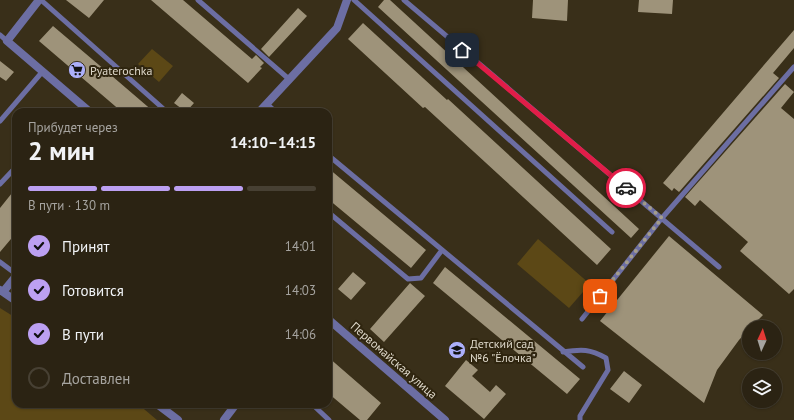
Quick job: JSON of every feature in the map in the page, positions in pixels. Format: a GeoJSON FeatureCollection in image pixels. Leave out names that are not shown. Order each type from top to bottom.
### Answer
{"type":"FeatureCollection","features":[{"type":"Feature","properties":{"kind":"street"},"geometry":{"type":"LineString","coordinates":[[40,0],[7,41],[85,108]]}},
{"type":"Feature","properties":{"kind":"street"},"geometry":{"type":"LineString","coordinates":[[263,108],[337,28],[347,0]]}},
{"type":"Feature","properties":{"kind":"street"},"geometry":{"type":"LineString","coordinates":[[12,279],[1,291],[12,298]]}},
{"type":"Feature","properties":{"kind":"street","name":"Первомайская улица"},"geometry":{"type":"LineString","coordinates":[[332,322],[445,420]]}},
{"type":"Feature","properties":{"kind":"street"},"geometry":{"type":"LineString","coordinates":[[162,408],[178,420]]}},
{"type":"Feature","properties":{"kind":"street"},"geometry":{"type":"LineString","coordinates":[[224,420],[233,408]]}},
{"type":"Feature","properties":{"kind":"lane"},"geometry":{"type":"LineString","coordinates":[[40,0],[162,108]]}},
{"type":"Feature","properties":{"kind":"lane"},"geometry":{"type":"LineString","coordinates":[[198,0],[290,80]]}},
{"type":"Feature","properties":{"kind":"lane"},"geometry":{"type":"LineString","coordinates":[[354,0],[612,232]]}},
{"type":"Feature","properties":{"kind":"lane"},"geometry":{"type":"LineString","coordinates":[[404,0],[719,267]]}},
{"type":"Feature","properties":{"kind":"lane"},"geometry":{"type":"LineString","coordinates":[[0,35],[7,41]]}},
{"type":"Feature","properties":{"kind":"lane"},"geometry":{"type":"LineString","coordinates":[[582,319],[662,218],[794,67]]}},
{"type":"Feature","properties":{"kind":"lane"},"geometry":{"type":"LineString","coordinates":[[0,121],[43,71]]}},
{"type":"Feature","properties":{"kind":"lane"},"geometry":{"type":"LineString","coordinates":[[267,104],[272,108]]}},
{"type":"Feature","properties":{"kind":"lane"},"geometry":{"type":"LineString","coordinates":[[332,158],[563,352],[583,367]]}},
{"type":"Feature","properties":{"kind":"lane"},"geometry":{"type":"LineString","coordinates":[[0,184],[12,171]]}},
{"type":"Feature","properties":{"kind":"lane"},"geometry":{"type":"LineString","coordinates":[[332,215],[408,279],[421,278],[442,250]]}},
{"type":"Feature","properties":{"kind":"lane"},"geometry":{"type":"LineString","coordinates":[[0,262],[12,272]]}},
{"type":"Feature","properties":{"kind":"lane"},"geometry":{"type":"LineString","coordinates":[[563,352],[581,350],[594,351],[606,358],[608,370],[592,394],[580,416],[580,420]]}},
{"type":"Feature","properties":{"kind":"lane"},"geometry":{"type":"LineString","coordinates":[[316,408],[330,420]]}},
{"type":"Feature","properties":{"kind":"shaded area"},"geometry":{"type":"Polygon","coordinates":[[[152,49],[173,66],[159,82],[138,64],[152,49]]]}},
{"type":"Feature","properties":{"kind":"shaded area"},"geometry":{"type":"Polygon","coordinates":[[[538,239],[590,284],[569,308],[517,264],[538,239]]]}},
{"type":"Feature","properties":{"kind":"shaded area"},"geometry":{"type":"Polygon","coordinates":[[[0,308],[12,316],[12,408],[143,408],[157,420],[0,420],[0,308]]]}},
{"type":"Feature","properties":{"kind":"building"},"geometry":{"type":"Polygon","coordinates":[[[66,0],[104,0],[89,18],[66,0]]]}},
{"type":"Feature","properties":{"kind":"building"},"geometry":{"type":"Polygon","coordinates":[[[151,0],[183,0],[252,59],[256,55],[264,63],[260,67],[262,68],[248,83],[151,0]]]}},
{"type":"Feature","properties":{"kind":"building"},"geometry":{"type":"Polygon","coordinates":[[[384,0],[390,0],[639,229],[631,238],[378,7],[384,0]]]}},
{"type":"Feature","properties":{"kind":"building"},"geometry":{"type":"Polygon","coordinates":[[[533,0],[568,0],[567,21],[532,18],[533,0]]]}},
{"type":"Feature","properties":{"kind":"building"},"geometry":{"type":"Polygon","coordinates":[[[639,0],[673,0],[672,14],[638,12],[639,0]]]}},
{"type":"Feature","properties":{"kind":"building"},"geometry":{"type":"Polygon","coordinates":[[[298,8],[307,16],[269,57],[261,49],[298,8]]]}},
{"type":"Feature","properties":{"kind":"building"},"geometry":{"type":"Polygon","coordinates":[[[363,23],[611,249],[597,265],[425,107],[423,108],[348,39],[363,23]]]}},
{"type":"Feature","properties":{"kind":"building"},"geometry":{"type":"Polygon","coordinates":[[[53,26],[149,108],[117,108],[39,41],[53,26]]]}},
{"type":"Feature","properties":{"kind":"building"},"geometry":{"type":"Polygon","coordinates":[[[794,30],[794,48],[773,73],[779,78],[679,192],[674,188],[672,191],[663,183],[794,30]]]}},
{"type":"Feature","properties":{"kind":"building"},"geometry":{"type":"Polygon","coordinates":[[[0,61],[14,72],[6,81],[0,77],[0,61]]]}},
{"type":"Feature","properties":{"kind":"building"},"geometry":{"type":"Polygon","coordinates":[[[785,84],[794,92],[781,108],[794,119],[794,289],[789,294],[740,251],[748,242],[700,200],[695,206],[685,197],[785,84]]]}},
{"type":"Feature","properties":{"kind":"building"},"geometry":{"type":"Polygon","coordinates":[[[182,93],[194,103],[190,108],[181,108],[174,103],[182,93]]]}},
{"type":"Feature","properties":{"kind":"building"},"geometry":{"type":"Polygon","coordinates":[[[332,171],[426,250],[411,268],[332,202],[332,171]]]}},
{"type":"Feature","properties":{"kind":"building"},"geometry":{"type":"Polygon","coordinates":[[[12,193],[12,238],[0,252],[0,208],[12,193]]]}},
{"type":"Feature","properties":{"kind":"building"},"geometry":{"type":"Polygon","coordinates":[[[669,236],[763,315],[758,320],[742,320],[742,337],[717,370],[704,403],[600,321],[669,236]]]}},
{"type":"Feature","properties":{"kind":"building"},"geometry":{"type":"Polygon","coordinates":[[[445,267],[580,379],[567,394],[433,283],[445,267]]]}},
{"type":"Feature","properties":{"kind":"building"},"geometry":{"type":"Polygon","coordinates":[[[353,272],[366,283],[351,300],[338,289],[353,272]]]}},
{"type":"Feature","properties":{"kind":"building"},"geometry":{"type":"Polygon","coordinates":[[[410,283],[425,296],[384,342],[370,329],[410,283]]]}},
{"type":"Feature","properties":{"kind":"building"},"geometry":{"type":"Polygon","coordinates":[[[332,360],[381,403],[367,420],[360,420],[332,396],[332,360]]]}},
{"type":"Feature","properties":{"kind":"building"},"geometry":{"type":"Polygon","coordinates":[[[466,360],[478,370],[472,376],[490,392],[496,385],[506,394],[484,419],[445,386],[466,360]]]}},
{"type":"Feature","properties":{"kind":"building"},"geometry":{"type":"Polygon","coordinates":[[[624,371],[642,385],[629,403],[610,389],[624,371]]]}},
{"type":"Feature","properties":{"kind":"way so far"},"geometry":{"type":"LineString","coordinates":[[600,296],[662,218],[626,188]]}},
{"type":"Feature","properties":{"kind":"place","name":"Pyaterochka"},"geometry":{"type":"Point","coordinates":[77,70]}},
{"type":"Feature","properties":{"kind":"place","name":"Детский сад №6 \"Ёлочка\""},"geometry":{"type":"Point","coordinates":[457,350]}},
{"type":"Feature","properties":{"kind":"route"},"geometry":{"type":"LineString","coordinates":[[462,50],[626,188]]}}]}
